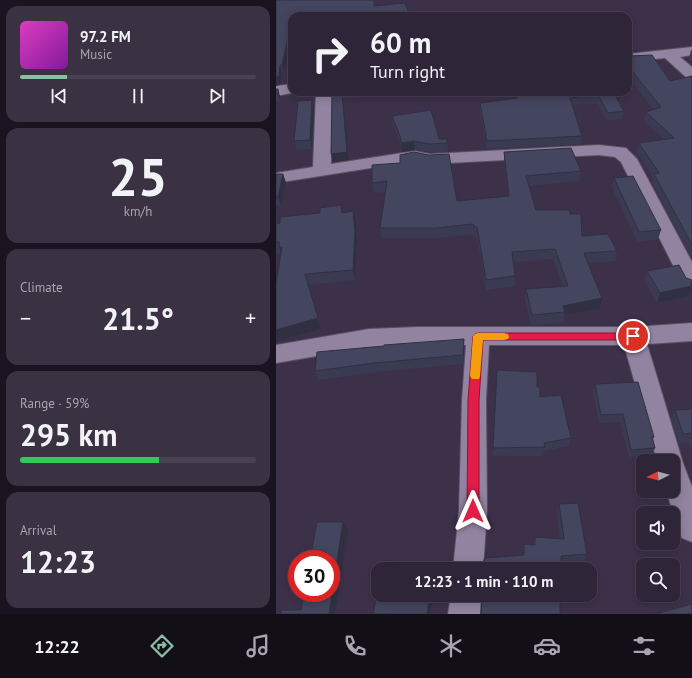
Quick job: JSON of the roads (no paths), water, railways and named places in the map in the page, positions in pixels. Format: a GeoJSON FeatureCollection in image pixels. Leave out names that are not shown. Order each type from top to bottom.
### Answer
{"type":"FeatureCollection","features":[{"type":"Feature","properties":{"kind":"street"},"geometry":{"type":"LineString","coordinates":[[632,57],[692,51]]}},
{"type":"Feature","properties":{"kind":"street"},"geometry":{"type":"LineString","coordinates":[[667,53],[692,75]]}},
{"type":"Feature","properties":{"kind":"street"},"geometry":{"type":"LineString","coordinates":[[276,91],[288,90]]}},
{"type":"Feature","properties":{"kind":"street"},"geometry":{"type":"LineString","coordinates":[[322,171],[324,96]]}},
{"type":"Feature","properties":{"kind":"street"},"geometry":{"type":"LineString","coordinates":[[276,178],[415,156],[430,159],[599,150],[620,152],[628,159],[692,282]]}},
{"type":"Feature","properties":{"kind":"street"},"geometry":{"type":"LineString","coordinates":[[276,354],[369,338],[418,336],[633,336],[692,332]]}},
{"type":"Feature","properties":{"kind":"street"},"geometry":{"type":"LineString","coordinates":[[469,562],[473,511],[474,400],[478,336]]}},
{"type":"Feature","properties":{"kind":"street"},"geometry":{"type":"LineString","coordinates":[[633,336],[668,454]]}},
{"type":"Feature","properties":{"kind":"street"},"geometry":{"type":"LineString","coordinates":[[680,492],[692,528]]}},
{"type":"Feature","properties":{"kind":"street"},"geometry":{"type":"LineString","coordinates":[[464,614],[465,602]]}}]}
